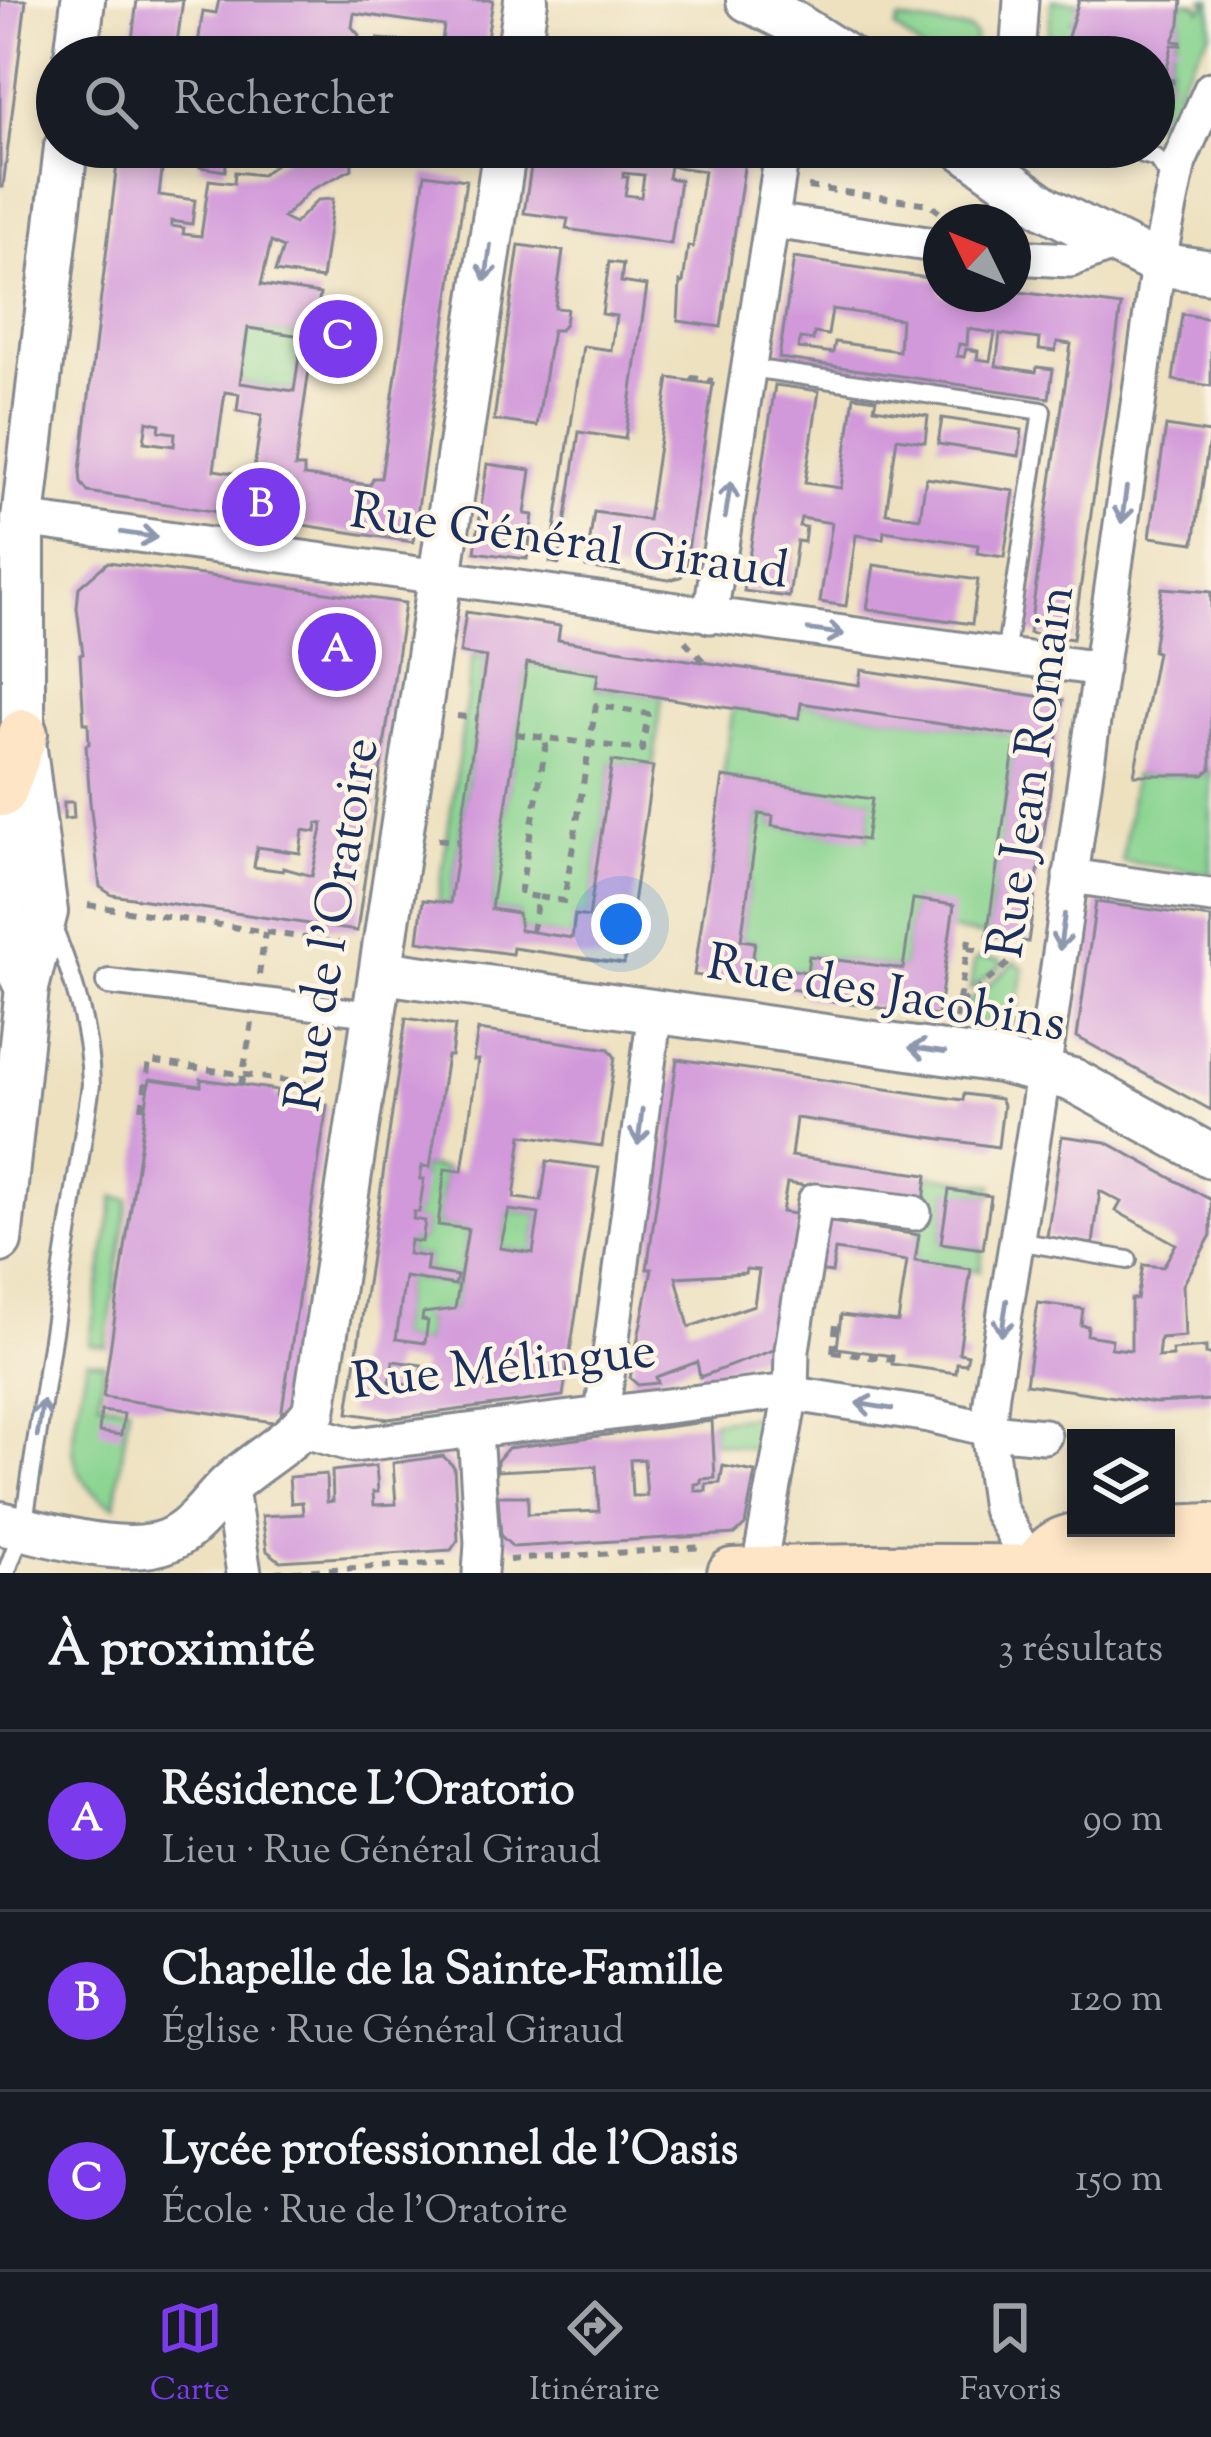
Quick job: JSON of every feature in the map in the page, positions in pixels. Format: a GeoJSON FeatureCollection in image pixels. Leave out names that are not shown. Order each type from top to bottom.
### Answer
{"type":"FeatureCollection","features":[{"type":"Feature","properties":{"kind":"main road"},"geometry":{"type":"LineString","coordinates":[[2,792],[23,734]]}},
{"type":"Feature","properties":{"kind":"main road"},"geometry":{"type":"LineString","coordinates":[[1033,1571],[1060,1542],[1084,1535],[1211,1528]]}},
{"type":"Feature","properties":{"kind":"main road"},"geometry":{"type":"LineString","coordinates":[[738,1566],[1109,1572],[1211,1568]]}},
{"type":"Feature","properties":{"kind":"street"},"geometry":{"type":"LineString","coordinates":[[79,36],[83,0]]}},
{"type":"Feature","properties":{"kind":"street"},"geometry":{"type":"LineString","coordinates":[[521,36],[526,0]]}},
{"type":"Feature","properties":{"kind":"street"},"geometry":{"type":"LineString","coordinates":[[748,0],[811,36]]}},
{"type":"Feature","properties":{"kind":"street"},"geometry":{"type":"LineString","coordinates":[[1018,36],[1021,0]]}},
{"type":"Feature","properties":{"kind":"street","name":"Rue Jean Romain"},"geometry":{"type":"LineString","coordinates":[[1033,1571],[999,1509],[988,1430],[1101,669],[1120,423],[1179,161],[1211,89]]}},
{"type":"Feature","properties":{"kind":"street"},"geometry":{"type":"LineString","coordinates":[[14,987],[46,913],[23,734],[23,519],[64,168]]}},
{"type":"Feature","properties":{"kind":"street","name":"Rue de l'Oratoire"},"geometry":{"type":"LineString","coordinates":[[301,1430],[314,1412],[322,1375],[375,960],[442,578],[502,168]]}},
{"type":"Feature","properties":{"kind":"street"},"geometry":{"type":"LineString","coordinates":[[710,616],[781,168]]}},
{"type":"Feature","properties":{"kind":"street"},"geometry":{"type":"LineString","coordinates":[[999,168],[1046,208],[1158,264],[1211,272]]}},
{"type":"Feature","properties":{"kind":"street"},"geometry":{"type":"LineString","coordinates":[[772,221],[923,243]]}},
{"type":"Feature","properties":{"kind":"street"},"geometry":{"type":"LineString","coordinates":[[1031,258],[1070,260],[1117,242]]}},
{"type":"Feature","properties":{"kind":"street","name":"Rue Général Giraud"},"geometry":{"type":"LineString","coordinates":[[23,519],[1101,669]]}},
{"type":"Feature","properties":{"kind":"street"},"geometry":{"type":"LineString","coordinates":[[0,1241],[14,987],[4,916],[2,792]]}},
{"type":"Feature","properties":{"kind":"street"},"geometry":{"type":"LineString","coordinates":[[1070,876],[1211,896]]}},
{"type":"Feature","properties":{"kind":"street","name":"Rue des Jacobins"},"geometry":{"type":"LineString","coordinates":[[375,960],[655,1011],[1042,1071],[1072,1081],[1211,1156]]}},
{"type":"Feature","properties":{"kind":"street"},"geometry":{"type":"LineString","coordinates":[[109,982],[364,1013]]}},
{"type":"Feature","properties":{"kind":"street"},"geometry":{"type":"LineString","coordinates":[[602,1414],[655,1011]]}},
{"type":"Feature","properties":{"kind":"street"},"geometry":{"type":"LineString","coordinates":[[738,1566],[791,1393],[792,1350],[815,1201],[914,1214]]}},
{"type":"Feature","properties":{"kind":"street","name":"Rue Mélingue"},"geometry":{"type":"LineString","coordinates":[[11,1525],[76,1540],[150,1545],[176,1537],[230,1484],[301,1430],[354,1445],[791,1393],[1044,1436]]}},
{"type":"Feature","properties":{"kind":"street"},"geometry":{"type":"LineString","coordinates":[[475,1431],[480,1566]]}},
{"type":"Feature","properties":{"kind":"street"},"geometry":{"type":"LineString","coordinates":[[230,1484],[244,1573]]}},
{"type":"Feature","properties":{"kind":"lane"},"geometry":{"type":"LineString","coordinates":[[1164,168],[1174,182]]}},
{"type":"Feature","properties":{"kind":"lane"},"geometry":{"type":"LineString","coordinates":[[750,368],[1052,412],[1005,656]]}},
{"type":"Feature","properties":{"kind":"lane"},"geometry":{"type":"LineString","coordinates":[[6,1573],[91,1085],[83,1017],[67,960],[46,913]]}},
{"type":"Feature","properties":{"kind":"lane"},"geometry":{"type":"LineString","coordinates":[[1017,1241],[1128,1260]]}},
{"type":"Feature","properties":{"kind":"path"},"geometry":{"type":"LineString","coordinates":[[801,186],[929,204]]}},
{"type":"Feature","properties":{"kind":"path"},"geometry":{"type":"LineString","coordinates":[[693,382],[694,378],[713,381]]}},
{"type":"Feature","properties":{"kind":"path"},"geometry":{"type":"LineString","coordinates":[[682,639],[704,662]]}},
{"type":"Feature","properties":{"kind":"path"},"geometry":{"type":"LineString","coordinates":[[516,734],[547,738],[589,744],[642,750],[648,714],[596,705],[589,744],[563,901],[520,894],[547,738]]}},
{"type":"Feature","properties":{"kind":"path"},"geometry":{"type":"LineString","coordinates":[[458,716],[477,718]]}},
{"type":"Feature","properties":{"kind":"path"},"geometry":{"type":"LineString","coordinates":[[438,839],[459,842]]}},
{"type":"Feature","properties":{"kind":"path"},"geometry":{"type":"LineString","coordinates":[[532,932],[538,897]]}},
{"type":"Feature","properties":{"kind":"path"},"geometry":{"type":"LineString","coordinates":[[88,905],[375,960]]}},
{"type":"Feature","properties":{"kind":"path"},"geometry":{"type":"LineString","coordinates":[[955,1027],[970,933]]}},
{"type":"Feature","properties":{"kind":"path"},"geometry":{"type":"LineString","coordinates":[[958,1006],[1021,957],[968,948]]}},
{"type":"Feature","properties":{"kind":"path"},"geometry":{"type":"LineString","coordinates":[[241,1085],[247,1055]]}},
{"type":"Feature","properties":{"kind":"path"},"geometry":{"type":"LineString","coordinates":[[142,1109],[149,1060],[333,1088],[330,1105]]}},
{"type":"Feature","properties":{"kind":"path"},"geometry":{"type":"LineString","coordinates":[[840,1325],[836,1324],[833,1353],[890,1361]]}},
{"type":"Feature","properties":{"kind":"path"},"geometry":{"type":"LineString","coordinates":[[256,1573],[480,1566],[738,1566]]}},
{"type":"Feature","properties":{"kind":"green space"},"geometry":{"type":"Polygon","coordinates":[[[1052,0],[1078,2],[1071,36],[1048,36],[1052,0]]]}},
{"type":"Feature","properties":{"kind":"green space"},"geometry":{"type":"Polygon","coordinates":[[[1204,0],[1211,0],[1211,31],[1183,75],[1175,101],[1175,40],[1182,1],[1198,4],[1201,10],[1207,5],[1204,0]]]}},
{"type":"Feature","properties":{"kind":"green space"},"geometry":{"type":"Polygon","coordinates":[[[899,20],[970,30],[975,36],[905,36],[895,28],[899,20]]]}},
{"type":"Feature","properties":{"kind":"green space"},"geometry":{"type":"Polygon","coordinates":[[[248,328],[302,336],[294,391],[240,383],[248,328]]]}},
{"type":"Feature","properties":{"kind":"green space"},"geometry":{"type":"Polygon","coordinates":[[[473,655],[486,657],[450,903],[438,902],[473,655]]]}},
{"type":"Feature","properties":{"kind":"green space"},"geometry":{"type":"Polygon","coordinates":[[[527,663],[598,674],[597,688],[662,697],[653,767],[612,762],[589,917],[575,916],[572,938],[520,930],[518,913],[491,909],[527,663]]]}},
{"type":"Feature","properties":{"kind":"green space"},"geometry":{"type":"Polygon","coordinates":[[[801,703],[1027,737],[1025,751],[1014,750],[987,936],[950,930],[913,900],[903,969],[810,956],[807,972],[752,964],[755,942],[741,940],[759,814],[773,816],[772,826],[867,839],[871,799],[723,777],[733,708],[799,717],[801,703]]]}},
{"type":"Feature","properties":{"kind":"green space"},"geometry":{"type":"Polygon","coordinates":[[[1211,769],[1211,874],[1122,861],[1134,775],[1205,775],[1211,769]]]}},
{"type":"Feature","properties":{"kind":"green space"},"geometry":{"type":"Polygon","coordinates":[[[979,958],[1003,964],[970,990],[974,962],[979,958]]]}},
{"type":"Feature","properties":{"kind":"green space"},"geometry":{"type":"Polygon","coordinates":[[[1015,962],[1024,968],[1015,1024],[969,1020],[967,1003],[1015,962]]]}},
{"type":"Feature","properties":{"kind":"green space"},"geometry":{"type":"Polygon","coordinates":[[[422,1166],[445,1169],[438,1225],[468,1229],[455,1309],[423,1314],[422,1320],[428,1321],[425,1343],[396,1339],[405,1277],[454,1285],[456,1276],[426,1271],[428,1257],[408,1254],[410,1240],[422,1241],[425,1222],[413,1219],[419,1211],[422,1166]]]}},
{"type":"Feature","properties":{"kind":"green space"},"geometry":{"type":"Polygon","coordinates":[[[927,1175],[993,1185],[991,1196],[949,1191],[941,1243],[983,1249],[980,1271],[915,1261],[927,1175]]]}},
{"type":"Feature","properties":{"kind":"green space"},"geometry":{"type":"Polygon","coordinates":[[[114,1197],[128,1199],[106,1347],[89,1344],[114,1197]]]}},
{"type":"Feature","properties":{"kind":"green space"},"geometry":{"type":"Polygon","coordinates":[[[509,1210],[539,1214],[533,1253],[500,1248],[509,1210]]]}},
{"type":"Feature","properties":{"kind":"green space"},"geometry":{"type":"Polygon","coordinates":[[[87,1360],[104,1363],[99,1401],[129,1406],[115,1506],[95,1493],[75,1461],[75,1424],[87,1360]]]}},
{"type":"Feature","properties":{"kind":"green space"},"geometry":{"type":"Polygon","coordinates":[[[755,1416],[764,1425],[759,1450],[713,1442],[712,1421],[755,1416]]]}},
{"type":"Feature","properties":{"kind":"building"},"geometry":{"type":"Polygon","coordinates":[[[0,0],[26,0],[3,187],[0,187],[0,0]]]}},
{"type":"Feature","properties":{"kind":"building"},"geometry":{"type":"Polygon","coordinates":[[[137,0],[183,0],[178,36],[133,36],[137,0]]]}},
{"type":"Feature","properties":{"kind":"building"},"geometry":{"type":"Polygon","coordinates":[[[219,0],[493,0],[487,36],[443,36],[444,26],[354,13],[352,27],[359,36],[199,36],[203,11],[216,13],[219,0]]]}},
{"type":"Feature","properties":{"kind":"building"},"geometry":{"type":"Polygon","coordinates":[[[1079,0],[1182,0],[1175,36],[1068,36],[1079,0]]]}},
{"type":"Feature","properties":{"kind":"building"},"geometry":{"type":"Polygon","coordinates":[[[116,168],[162,168],[159,195],[195,200],[192,224],[171,221],[171,226],[184,228],[183,234],[201,236],[209,180],[234,183],[235,172],[261,175],[271,168],[352,168],[311,190],[283,218],[294,224],[318,200],[333,199],[322,279],[275,272],[283,248],[271,242],[261,285],[320,294],[295,467],[304,467],[304,476],[370,485],[373,478],[381,478],[425,174],[466,180],[413,542],[88,492],[81,483],[116,168]],[[248,328],[240,383],[294,391],[302,336],[248,328]],[[225,392],[214,470],[253,476],[262,415],[237,411],[239,394],[225,392]],[[147,421],[144,442],[174,446],[175,433],[159,431],[160,424],[147,421]]]}},
{"type":"Feature","properties":{"kind":"building"},"geometry":{"type":"Polygon","coordinates":[[[531,168],[670,168],[668,178],[680,180],[671,244],[566,229],[568,219],[524,213],[531,168]],[[623,173],[628,177],[625,195],[641,197],[644,175],[623,173]]]}},
{"type":"Feature","properties":{"kind":"building"},"geometry":{"type":"Polygon","coordinates":[[[684,168],[744,168],[721,327],[678,321],[680,282],[688,246],[693,247],[704,171],[684,168]]]}},
{"type":"Feature","properties":{"kind":"building"},"geometry":{"type":"Polygon","coordinates":[[[519,245],[563,251],[555,308],[567,309],[565,323],[560,330],[552,330],[537,426],[494,420],[519,245]]]}},
{"type":"Feature","properties":{"kind":"building"},"geometry":{"type":"Polygon","coordinates":[[[794,258],[923,277],[923,312],[1031,312],[1031,294],[1121,306],[1073,639],[1029,633],[1071,344],[1057,342],[1055,351],[1039,349],[1040,339],[1000,334],[996,366],[1036,372],[1037,367],[1053,369],[1049,398],[779,358],[794,258]],[[832,309],[828,335],[800,338],[798,348],[833,353],[835,342],[899,351],[901,319],[832,309]],[[968,329],[967,345],[959,344],[957,356],[964,357],[966,349],[978,351],[977,359],[990,361],[995,333],[968,329]]]}},
{"type":"Feature","properties":{"kind":"building"},"geometry":{"type":"Polygon","coordinates":[[[609,262],[623,264],[621,282],[647,286],[625,439],[579,432],[559,564],[550,562],[583,346],[611,350],[616,316],[602,314],[609,262]]]}},
{"type":"Feature","properties":{"kind":"building"},"geometry":{"type":"Polygon","coordinates":[[[1182,314],[1211,319],[1211,386],[1173,380],[1182,314]]]}},
{"type":"Feature","properties":{"kind":"building"},"geometry":{"type":"Polygon","coordinates":[[[669,378],[713,384],[685,570],[681,577],[669,580],[586,567],[594,512],[648,520],[669,378]]]}},
{"type":"Feature","properties":{"kind":"building"},"geometry":{"type":"Polygon","coordinates":[[[775,385],[819,391],[805,483],[841,488],[854,396],[876,399],[874,408],[928,416],[925,442],[897,438],[886,513],[920,518],[926,478],[1014,491],[1004,557],[977,553],[978,545],[884,531],[883,539],[856,535],[846,606],[820,602],[832,523],[801,518],[799,526],[806,527],[804,542],[797,541],[789,597],[744,591],[775,385]]]}},
{"type":"Feature","properties":{"kind":"building"},"geometry":{"type":"Polygon","coordinates":[[[942,418],[1022,430],[1019,456],[938,444],[942,418]]]}},
{"type":"Feature","properties":{"kind":"building"},"geometry":{"type":"Polygon","coordinates":[[[1166,426],[1210,433],[1194,543],[1150,537],[1166,426]]]}},
{"type":"Feature","properties":{"kind":"building"},"geometry":{"type":"Polygon","coordinates":[[[487,464],[531,470],[525,514],[533,515],[527,559],[475,552],[487,464]]]}},
{"type":"Feature","properties":{"kind":"building"},"geometry":{"type":"Polygon","coordinates":[[[108,562],[405,603],[357,931],[112,895],[100,887],[90,802],[88,723],[84,723],[79,587],[108,562]],[[317,823],[316,832],[303,830],[300,853],[257,847],[254,867],[312,876],[323,824],[317,823]]]}},
{"type":"Feature","properties":{"kind":"building"},"geometry":{"type":"Polygon","coordinates":[[[874,565],[978,580],[972,624],[867,609],[874,565]]]}},
{"type":"Feature","properties":{"kind":"building"},"geometry":{"type":"Polygon","coordinates":[[[1162,588],[1211,592],[1211,769],[1204,775],[1134,775],[1157,652],[1153,651],[1162,588]]]}},
{"type":"Feature","properties":{"kind":"building"},"geometry":{"type":"Polygon","coordinates":[[[466,612],[560,626],[558,640],[695,661],[859,685],[861,670],[1063,700],[1028,942],[987,936],[1014,749],[1025,751],[1027,737],[801,703],[799,718],[716,706],[596,687],[598,674],[527,663],[491,909],[518,913],[520,930],[572,938],[575,915],[589,917],[612,761],[653,767],[624,964],[418,941],[423,900],[450,903],[486,657],[460,653],[466,612]]]}},
{"type":"Feature","properties":{"kind":"building"},"geometry":{"type":"Polygon","coordinates":[[[723,777],[872,799],[866,840],[772,826],[773,816],[759,814],[741,940],[755,942],[752,964],[807,972],[809,956],[903,969],[913,899],[954,905],[938,1016],[694,975],[723,777]]]}},
{"type":"Feature","properties":{"kind":"building"},"geometry":{"type":"Polygon","coordinates":[[[64,802],[73,802],[74,818],[64,819],[64,802]]]}},
{"type":"Feature","properties":{"kind":"building"},"geometry":{"type":"Polygon","coordinates":[[[1096,902],[1211,918],[1211,1110],[1077,1037],[1096,902]]]}},
{"type":"Feature","properties":{"kind":"building"},"geometry":{"type":"Polygon","coordinates":[[[406,1018],[455,1026],[430,1167],[422,1166],[419,1212],[414,1212],[413,1219],[425,1221],[422,1242],[410,1240],[408,1254],[428,1257],[426,1271],[457,1276],[455,1285],[405,1277],[396,1339],[425,1343],[428,1321],[422,1320],[423,1313],[455,1309],[468,1229],[438,1225],[445,1169],[462,1171],[478,1030],[609,1049],[615,1057],[602,1146],[522,1135],[514,1198],[541,1201],[547,1161],[599,1168],[563,1396],[388,1419],[348,1413],[406,1018]],[[509,1210],[500,1248],[533,1253],[539,1214],[509,1210]],[[393,1361],[390,1382],[408,1385],[409,1376],[420,1377],[422,1365],[393,1361]]]}},
{"type":"Feature","properties":{"kind":"building"},"geometry":{"type":"Polygon","coordinates":[[[677,1059],[963,1100],[964,1094],[1000,1099],[1003,1105],[998,1147],[796,1118],[791,1156],[927,1175],[924,1203],[787,1183],[782,1212],[800,1215],[779,1348],[700,1377],[697,1362],[656,1377],[658,1383],[638,1385],[630,1378],[652,1269],[647,1269],[677,1059]],[[759,1270],[676,1277],[689,1327],[754,1305],[759,1270]]]}},
{"type":"Feature","properties":{"kind":"building"},"geometry":{"type":"Polygon","coordinates":[[[150,1079],[201,1086],[201,1079],[277,1090],[276,1097],[327,1105],[280,1423],[103,1397],[150,1079]]]}},
{"type":"Feature","properties":{"kind":"building"},"geometry":{"type":"Polygon","coordinates":[[[1062,1136],[1106,1142],[1211,1200],[1211,1235],[1183,1285],[1185,1336],[1160,1338],[1158,1357],[1173,1356],[1172,1350],[1206,1347],[1206,1354],[1211,1354],[1211,1400],[1156,1403],[1026,1384],[1038,1303],[1083,1309],[1081,1325],[1088,1326],[1087,1335],[1112,1339],[1111,1348],[1131,1350],[1131,1299],[1137,1299],[1143,1265],[1163,1267],[1176,1244],[1116,1211],[1121,1202],[1100,1191],[1093,1244],[1047,1237],[1062,1136]]]}},
{"type":"Feature","properties":{"kind":"building"},"geometry":{"type":"Polygon","coordinates":[[[949,1190],[991,1196],[983,1249],[941,1243],[949,1190]]]}},
{"type":"Feature","properties":{"kind":"building"},"geometry":{"type":"Polygon","coordinates":[[[824,1221],[919,1235],[915,1261],[971,1269],[959,1353],[968,1355],[966,1364],[957,1363],[956,1373],[892,1364],[893,1356],[837,1348],[841,1315],[898,1322],[907,1261],[835,1250],[832,1273],[817,1271],[824,1221]]]}},
{"type":"Feature","properties":{"kind":"building"},"geometry":{"type":"Polygon","coordinates":[[[101,1411],[124,1414],[121,1435],[99,1432],[101,1411]]]}},
{"type":"Feature","properties":{"kind":"building"},"geometry":{"type":"Polygon","coordinates":[[[712,1421],[715,1478],[701,1479],[695,1491],[720,1483],[723,1466],[755,1472],[745,1525],[735,1534],[513,1547],[501,1536],[498,1496],[528,1496],[528,1514],[599,1511],[596,1466],[497,1471],[497,1461],[508,1448],[712,1421]],[[644,1459],[630,1460],[632,1496],[647,1496],[644,1459]]]}},
{"type":"Feature","properties":{"kind":"building"},"geometry":{"type":"Polygon","coordinates":[[[443,1456],[454,1467],[458,1540],[451,1550],[280,1561],[267,1551],[262,1516],[303,1514],[302,1502],[291,1503],[289,1477],[326,1474],[327,1502],[333,1501],[332,1471],[376,1466],[374,1505],[396,1504],[393,1463],[443,1456]]]}},
{"type":"Feature","properties":{"kind":"place","name":"Lycée professionnel de l'Oasis"},"geometry":{"type":"Point","coordinates":[338,339]}},
{"type":"Feature","properties":{"kind":"place","name":"Chapelle de la Sainte-Famille"},"geometry":{"type":"Point","coordinates":[261,507]}},
{"type":"Feature","properties":{"kind":"place","name":"Résidence L'Oratorio"},"geometry":{"type":"Point","coordinates":[337,652]}}]}
